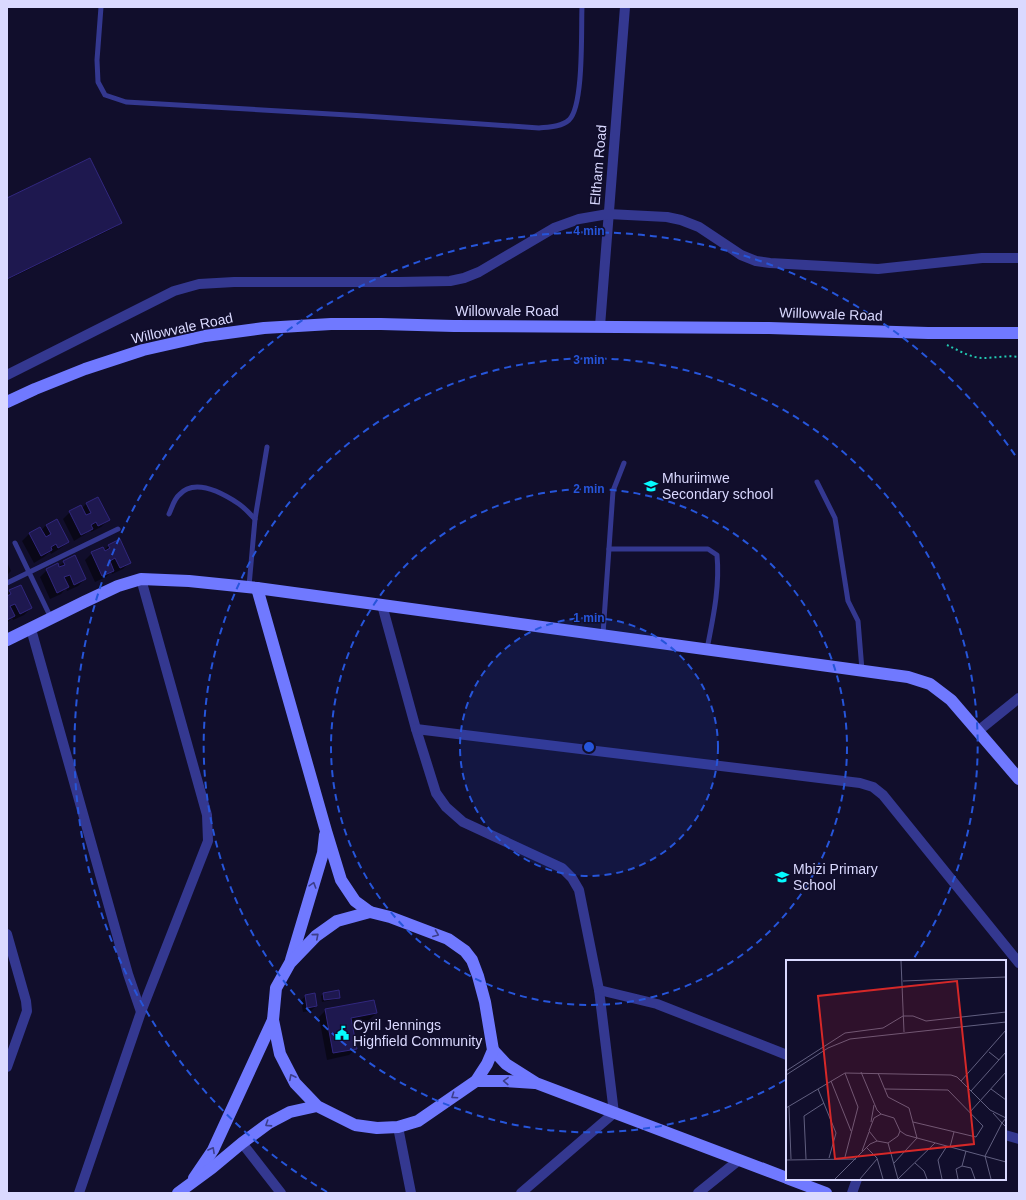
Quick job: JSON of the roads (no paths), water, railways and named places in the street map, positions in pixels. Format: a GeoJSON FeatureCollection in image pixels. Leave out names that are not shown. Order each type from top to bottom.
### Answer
{"type":"FeatureCollection","features":[{"type":"Feature","properties":{"kind":"street","name":"Eltham Road"},"geometry":{"type":"LineString","coordinates":[[600,326],[624,7]]}},
{"type":"Feature","properties":{"kind":"street"},"geometry":{"type":"LineString","coordinates":[[7,376],[174,291],[199,284],[242,282],[450,281],[464,278],[479,272],[554,228],[579,219],[608,214],[667,217],[682,220],[699,227],[741,255],[756,261],[770,263],[878,269],[988,258],[1019,258]]}},
{"type":"Feature","properties":{"kind":"street","name":"Willowvale Road"},"geometry":{"type":"LineString","coordinates":[[7,402],[71,375],[143,350],[205,336],[257,329],[331,324],[769,328],[928,333],[1019,333]]}},
{"type":"Feature","properties":{"kind":"street"},"geometry":{"type":"LineString","coordinates":[[79,1193],[141,1012],[208,841],[207,815],[141,579]]}},
{"type":"Feature","properties":{"kind":"street"},"geometry":{"type":"LineString","coordinates":[[7,640],[118,586],[141,579],[190,581],[253,588],[707,649],[908,677],[930,684],[951,700],[1019,779]]}},
{"type":"Feature","properties":{"kind":"street"},"geometry":{"type":"LineString","coordinates":[[253,588],[341,880],[355,901],[370,912],[390,917],[448,939],[465,951],[472,960],[485,1002],[493,1050],[487,1064],[476,1081],[418,1121],[398,1127],[377,1128],[356,1125],[317,1106],[295,1083],[280,1054],[273,1020],[276,988],[290,963],[323,853],[326,831]]}},
{"type":"Feature","properties":{"kind":"street"},"geometry":{"type":"LineString","coordinates":[[382,605],[416,729],[436,793],[446,807],[463,822],[562,868],[572,878],[579,890],[599,990],[614,1113]]}},
{"type":"Feature","properties":{"kind":"street"},"geometry":{"type":"LineString","coordinates":[[31,629],[126,966],[141,1012]]}},
{"type":"Feature","properties":{"kind":"street"},"geometry":{"type":"LineString","coordinates":[[978,731],[1019,698]]}},
{"type":"Feature","properties":{"kind":"street"},"geometry":{"type":"LineString","coordinates":[[416,729],[860,783],[873,787],[883,794],[1018,960]]}},
{"type":"Feature","properties":{"kind":"street"},"geometry":{"type":"LineString","coordinates":[[290,963],[316,936],[337,921],[370,912]]}},
{"type":"Feature","properties":{"kind":"street"},"geometry":{"type":"LineString","coordinates":[[7,934],[26,1001],[27,1011],[7,1067]]}},
{"type":"Feature","properties":{"kind":"street"},"geometry":{"type":"LineString","coordinates":[[599,990],[657,1004],[786,1055]]}},
{"type":"Feature","properties":{"kind":"street"},"geometry":{"type":"LineString","coordinates":[[191,1183],[213,1150],[273,1020]]}},
{"type":"Feature","properties":{"kind":"street"},"geometry":{"type":"LineString","coordinates":[[493,1050],[506,1064],[536,1083],[786,1178]]}},
{"type":"Feature","properties":{"kind":"street"},"geometry":{"type":"LineString","coordinates":[[476,1081],[536,1083]]}},
{"type":"Feature","properties":{"kind":"street"},"geometry":{"type":"LineString","coordinates":[[178,1193],[269,1123],[290,1112],[317,1106]]}},
{"type":"Feature","properties":{"kind":"street"},"geometry":{"type":"LineString","coordinates":[[521,1193],[614,1113]]}},
{"type":"Feature","properties":{"kind":"street"},"geometry":{"type":"LineString","coordinates":[[398,1127],[411,1193]]}},
{"type":"Feature","properties":{"kind":"street"},"geometry":{"type":"LineString","coordinates":[[1006,1135],[1019,1140]]}},
{"type":"Feature","properties":{"kind":"street"},"geometry":{"type":"LineString","coordinates":[[242,1143],[281,1193]]}},
{"type":"Feature","properties":{"kind":"street"},"geometry":{"type":"LineString","coordinates":[[698,1193],[739,1160]]}},
{"type":"Feature","properties":{"kind":"street"},"geometry":{"type":"LineString","coordinates":[[791,1180],[826,1193]]}},
{"type":"Feature","properties":{"kind":"street"},"geometry":{"type":"LineString","coordinates":[[852,1193],[857,1180]]}},
{"type":"Feature","properties":{"kind":"lane"},"geometry":{"type":"LineString","coordinates":[[101,7],[97,60],[98,82],[105,95],[126,102],[539,128],[556,126],[568,121],[574,115],[580,87],[582,7]]}},
{"type":"Feature","properties":{"kind":"lane"},"geometry":{"type":"LineString","coordinates":[[253,588],[256,519],[267,446]]}},
{"type":"Feature","properties":{"kind":"lane"},"geometry":{"type":"LineString","coordinates":[[602,635],[613,492],[624,463]]}},
{"type":"Feature","properties":{"kind":"lane"},"geometry":{"type":"LineString","coordinates":[[817,482],[835,518],[848,601],[858,621],[862,671]]}},
{"type":"Feature","properties":{"kind":"lane"},"geometry":{"type":"LineString","coordinates":[[169,514],[179,495],[190,487],[205,488],[223,495],[240,505],[256,519]]}},
{"type":"Feature","properties":{"kind":"lane"},"geometry":{"type":"LineString","coordinates":[[7,583],[118,529]]}},
{"type":"Feature","properties":{"kind":"lane"},"geometry":{"type":"LineString","coordinates":[[15,543],[51,618]]}},
{"type":"Feature","properties":{"kind":"lane"},"geometry":{"type":"LineString","coordinates":[[609,549],[708,549],[717,554],[718,570],[716,598],[707,649]]}},
{"type":"Feature","properties":{"kind":"place","name":"Mhuriimwe Secondary school"},"geometry":{"type":"Point","coordinates":[651,486]}},
{"type":"Feature","properties":{"kind":"place","name":"Mbizi Primary School"},"geometry":{"type":"Point","coordinates":[782,877]}},
{"type":"Feature","properties":{"kind":"place","name":"Cyril Jennings Highfield Community"},"geometry":{"type":"Point","coordinates":[342,1033]}}]}
